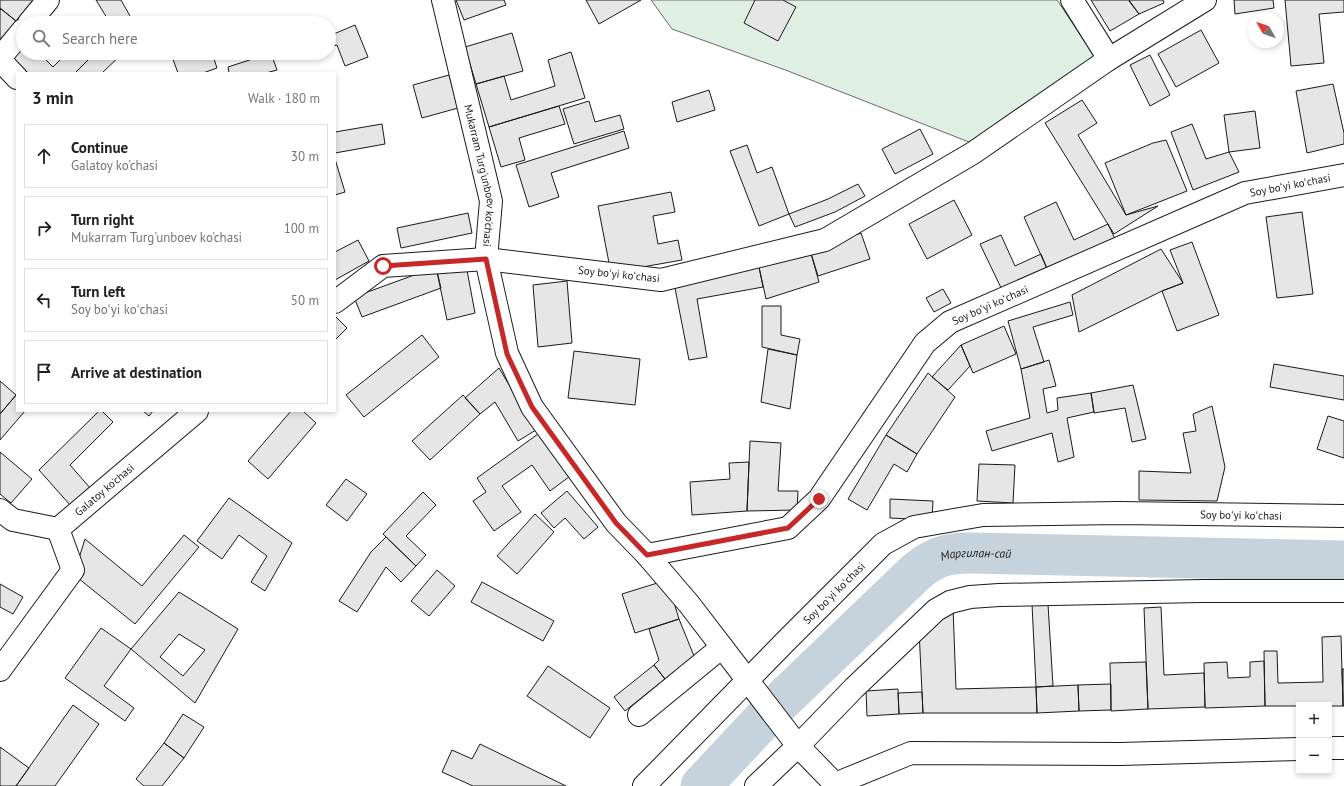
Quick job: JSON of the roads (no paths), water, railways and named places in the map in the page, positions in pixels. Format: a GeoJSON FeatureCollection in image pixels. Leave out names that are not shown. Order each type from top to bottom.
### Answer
{"type":"FeatureCollection","features":[{"type":"Feature","properties":{"kind":"street"},"geometry":{"type":"LineString","coordinates":[[35,16],[48,0]]}},
{"type":"Feature","properties":{"kind":"street","name":"Mukarram Turg'unboev ko'chasi"},"geometry":{"type":"LineString","coordinates":[[443,0],[491,202],[486,259],[507,354],[532,407],[616,523],[647,555],[689,604],[798,746],[834,785]]}},
{"type":"Feature","properties":{"kind":"street"},"geometry":{"type":"LineString","coordinates":[[1072,0],[1109,59]]}},
{"type":"Feature","properties":{"kind":"street","name":"Soy boʻyi koʻchasi"},"geometry":{"type":"LineString","coordinates":[[486,259],[661,280],[825,240],[973,153],[1109,59],[1206,0]]}},
{"type":"Feature","properties":{"kind":"street"},"geometry":{"type":"LineString","coordinates":[[16,39],[0,59],[16,77]]}},
{"type":"Feature","properties":{"kind":"street","name":"Soy boʻyi koʻchasi"},"geometry":{"type":"LineString","coordinates":[[647,555],[788,528],[819,499],[925,343],[950,322],[1245,193],[1344,175]]}},
{"type":"Feature","properties":{"kind":"street"},"geometry":{"type":"LineString","coordinates":[[336,301],[383,266],[486,259]]}},
{"type":"Feature","properties":{"kind":"street","name":"Galatoy ko'chasi"},"geometry":{"type":"LineString","coordinates":[[58,529],[196,412]]}},
{"type":"Feature","properties":{"kind":"street"},"geometry":{"type":"LineString","coordinates":[[0,510],[13,520],[58,529],[73,570],[0,670]]}},
{"type":"Feature","properties":{"kind":"street","name":"Soy boʻyi koʻchasi"},"geometry":{"type":"LineString","coordinates":[[644,786],[884,544],[914,527],[983,515],[1119,513],[1344,516]]}},
{"type":"Feature","properties":{"kind":"street"},"geometry":{"type":"LineString","coordinates":[[756,786],[798,746],[854,688],[936,610],[950,602],[970,597],[999,595],[1201,591],[1344,592]]}},
{"type":"Feature","properties":{"kind":"street"},"geometry":{"type":"LineString","coordinates":[[640,715],[722,647]]}},
{"type":"Feature","properties":{"kind":"street"},"geometry":{"type":"LineString","coordinates":[[1332,748],[1344,748]]}},
{"type":"Feature","properties":{"kind":"street"},"geometry":{"type":"LineString","coordinates":[[834,785],[911,753],[1120,754],[1296,749]]}},
{"type":"Feature","properties":{"kind":"waterway","name":"Маргилан-сай"},"geometry":{"type":"LineString","coordinates":[[701,786],[772,710],[915,573],[928,563],[941,557],[970,553],[1344,561]]}}]}
